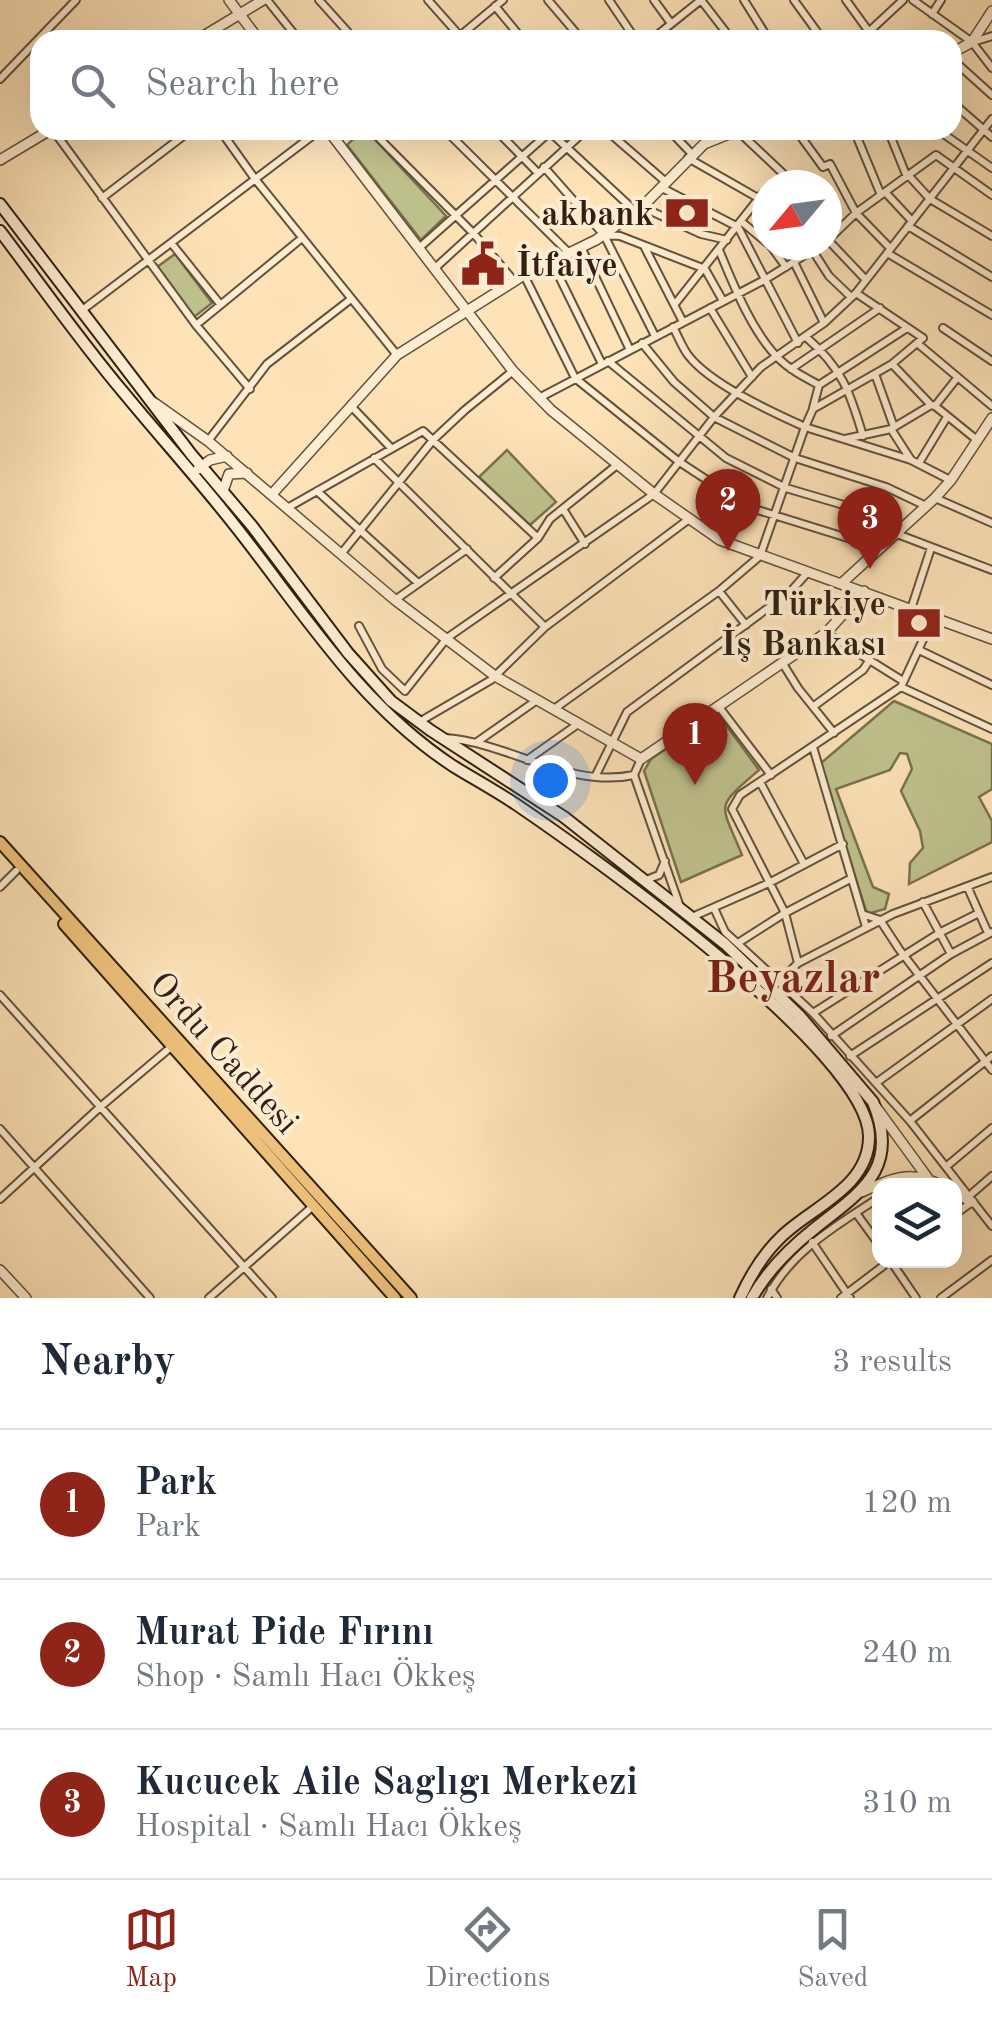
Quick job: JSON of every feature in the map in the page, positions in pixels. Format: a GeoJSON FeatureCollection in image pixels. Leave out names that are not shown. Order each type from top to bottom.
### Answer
{"type":"FeatureCollection","features":[{"type":"Feature","properties":{"kind":"main road"},"geometry":{"type":"LineString","coordinates":[[0,204],[148,398],[302,617],[382,711],[419,742],[552,829],[668,914],[760,994],[844,1081],[865,1116],[866,1153],[860,1168],[840,1191],[782,1236],[763,1258],[740,1298]]}},
{"type":"Feature","properties":{"kind":"main road"},"geometry":{"type":"LineString","coordinates":[[0,231],[122,391],[222,491],[348,652],[392,701],[440,737],[564,816],[680,906],[799,1016],[873,1102],[879,1116],[881,1157],[862,1192],[789,1251],[752,1298]]}},
{"type":"Feature","properties":{"kind":"main road","name":"Ordu Caddesi"},"geometry":{"type":"LineString","coordinates":[[0,842],[410,1298]]}},
{"type":"Feature","properties":{"kind":"main road","name":"Ordu Caddesi"},"geometry":{"type":"LineString","coordinates":[[0,852],[395,1298]]}},
{"type":"Feature","properties":{"kind":"street"},"geometry":{"type":"LineString","coordinates":[[47,30],[76,0]]}},
{"type":"Feature","properties":{"kind":"street"},"geometry":{"type":"LineString","coordinates":[[229,0],[251,30]]}},
{"type":"Feature","properties":{"kind":"street"},"geometry":{"type":"LineString","coordinates":[[214,30],[265,0],[290,30]]}},
{"type":"Feature","properties":{"kind":"street"},"geometry":{"type":"LineString","coordinates":[[319,0],[345,30]]}},
{"type":"Feature","properties":{"kind":"street"},"geometry":{"type":"LineString","coordinates":[[428,0],[455,30]]}},
{"type":"Feature","properties":{"kind":"street"},"geometry":{"type":"LineString","coordinates":[[467,30],[503,0]]}},
{"type":"Feature","properties":{"kind":"street"},"geometry":{"type":"LineString","coordinates":[[548,0],[574,30]]}},
{"type":"Feature","properties":{"kind":"street"},"geometry":{"type":"LineString","coordinates":[[609,0],[629,30]]}},
{"type":"Feature","properties":{"kind":"street"},"geometry":{"type":"LineString","coordinates":[[654,0],[670,22]]}},
{"type":"Feature","properties":{"kind":"street"},"geometry":{"type":"LineString","coordinates":[[662,30],[701,0],[724,30]]}},
{"type":"Feature","properties":{"kind":"street"},"geometry":{"type":"LineString","coordinates":[[744,0],[764,30]]}},
{"type":"Feature","properties":{"kind":"street"},"geometry":{"type":"LineString","coordinates":[[794,0],[816,30]]}},
{"type":"Feature","properties":{"kind":"street"},"geometry":{"type":"LineString","coordinates":[[846,0],[867,30]]}},
{"type":"Feature","properties":{"kind":"street"},"geometry":{"type":"LineString","coordinates":[[870,30],[903,0]]}},
{"type":"Feature","properties":{"kind":"street"},"geometry":{"type":"LineString","coordinates":[[914,0],[955,30]]}},
{"type":"Feature","properties":{"kind":"street"},"geometry":{"type":"LineString","coordinates":[[932,14],[941,0]]}},
{"type":"Feature","properties":{"kind":"street"},"geometry":{"type":"LineString","coordinates":[[495,6],[514,30]]}},
{"type":"Feature","properties":{"kind":"street"},"geometry":{"type":"LineString","coordinates":[[972,42],[992,11]]}},
{"type":"Feature","properties":{"kind":"street"},"geometry":{"type":"LineString","coordinates":[[962,35],[992,68]]}},
{"type":"Feature","properties":{"kind":"street"},"geometry":{"type":"LineString","coordinates":[[962,49],[992,36]]}},
{"type":"Feature","properties":{"kind":"street"},"geometry":{"type":"LineString","coordinates":[[0,79],[30,48]]}},
{"type":"Feature","properties":{"kind":"street"},"geometry":{"type":"LineString","coordinates":[[962,66],[992,95]]}},
{"type":"Feature","properties":{"kind":"street"},"geometry":{"type":"LineString","coordinates":[[962,111],[992,137]]}},
{"type":"Feature","properties":{"kind":"street"},"geometry":{"type":"LineString","coordinates":[[359,626],[382,669],[405,691],[447,638],[654,494],[714,417],[752,377],[775,355],[785,353],[824,323],[853,295],[992,120]]}},
{"type":"Feature","properties":{"kind":"street"},"geometry":{"type":"LineString","coordinates":[[0,160],[34,140]]}},
{"type":"Feature","properties":{"kind":"street"},"geometry":{"type":"LineString","coordinates":[[58,140],[196,324],[250,389]]}},
{"type":"Feature","properties":{"kind":"street"},"geometry":{"type":"LineString","coordinates":[[102,198],[178,140]]}},
{"type":"Feature","properties":{"kind":"street"},"geometry":{"type":"LineString","coordinates":[[227,140],[397,355]]}},
{"type":"Feature","properties":{"kind":"street"},"geometry":{"type":"LineString","coordinates":[[80,312],[310,140]]}},
{"type":"Feature","properties":{"kind":"street"},"geometry":{"type":"LineString","coordinates":[[335,140],[513,371],[539,398],[654,494],[720,540],[992,640]]}},
{"type":"Feature","properties":{"kind":"street"},"geometry":{"type":"LineString","coordinates":[[381,140],[519,278],[576,378],[678,461],[748,507],[880,548]]}},
{"type":"Feature","properties":{"kind":"street"},"geometry":{"type":"LineString","coordinates":[[455,140],[570,254]]}},
{"type":"Feature","properties":{"kind":"street"},"geometry":{"type":"LineString","coordinates":[[505,140],[522,158],[541,170],[604,235],[655,336]]}},
{"type":"Feature","properties":{"kind":"street"},"geometry":{"type":"LineString","coordinates":[[419,248],[541,140]]}},
{"type":"Feature","properties":{"kind":"street"},"geometry":{"type":"LineString","coordinates":[[559,140],[639,210],[727,240]]}},
{"type":"Feature","properties":{"kind":"street"},"geometry":{"type":"LineString","coordinates":[[434,269],[575,140]]}},
{"type":"Feature","properties":{"kind":"street"},"geometry":{"type":"LineString","coordinates":[[617,140],[664,185],[752,233]]}},
{"type":"Feature","properties":{"kind":"street"},"geometry":{"type":"LineString","coordinates":[[678,140],[690,156],[752,192]]}},
{"type":"Feature","properties":{"kind":"street"},"geometry":{"type":"LineString","coordinates":[[272,492],[397,355],[519,278],[604,235],[639,210],[690,156],[712,140]]}},
{"type":"Feature","properties":{"kind":"street"},"geometry":{"type":"LineString","coordinates":[[748,140],[779,170]]}},
{"type":"Feature","properties":{"kind":"street"},"geometry":{"type":"LineString","coordinates":[[803,140],[823,168],[830,164],[856,213],[888,251],[992,315]]}},
{"type":"Feature","properties":{"kind":"street"},"geometry":{"type":"LineString","coordinates":[[859,140],[883,193],[910,224],[992,276]]}},
{"type":"Feature","properties":{"kind":"street"},"geometry":{"type":"LineString","coordinates":[[892,140],[908,176],[930,199],[992,236]]}},
{"type":"Feature","properties":{"kind":"street"},"geometry":{"type":"LineString","coordinates":[[952,140],[992,168]]}},
{"type":"Feature","properties":{"kind":"street"},"geometry":{"type":"LineString","coordinates":[[842,225],[936,155],[992,194]]}},
{"type":"Feature","properties":{"kind":"street"},"geometry":{"type":"LineString","coordinates":[[675,304],[752,210]]}},
{"type":"Feature","properties":{"kind":"street"},"geometry":{"type":"LineString","coordinates":[[740,224],[798,342]]}},
{"type":"Feature","properties":{"kind":"street"},"geometry":{"type":"LineString","coordinates":[[604,235],[620,236],[705,269],[724,301]]}},
{"type":"Feature","properties":{"kind":"street"},"geometry":{"type":"LineString","coordinates":[[196,324],[302,238]]}},
{"type":"Feature","properties":{"kind":"street"},"geometry":{"type":"LineString","coordinates":[[172,244],[220,304]]}},
{"type":"Feature","properties":{"kind":"street"},"geometry":{"type":"LineString","coordinates":[[645,248],[683,322]]}},
{"type":"Feature","properties":{"kind":"street"},"geometry":{"type":"LineString","coordinates":[[582,249],[630,350]]}},
{"type":"Feature","properties":{"kind":"street"},"geometry":{"type":"LineString","coordinates":[[719,250],[738,294],[775,355],[819,385]]}},
{"type":"Feature","properties":{"kind":"street"},"geometry":{"type":"LineString","coordinates":[[785,260],[824,323]]}},
{"type":"Feature","properties":{"kind":"street"},"geometry":{"type":"LineString","coordinates":[[539,398],[797,260]]}},
{"type":"Feature","properties":{"kind":"street"},"geometry":{"type":"LineString","coordinates":[[813,409],[892,364],[923,338],[829,276],[826,260]]}},
{"type":"Feature","properties":{"kind":"street"},"geometry":{"type":"LineString","coordinates":[[842,260],[866,280]]}},
{"type":"Feature","properties":{"kind":"street"},"geometry":{"type":"LineString","coordinates":[[552,262],[605,362],[726,458],[786,488],[847,506],[931,548],[992,570]]}},
{"type":"Feature","properties":{"kind":"street"},"geometry":{"type":"LineString","coordinates":[[208,440],[267,364],[350,299]]}},
{"type":"Feature","properties":{"kind":"street"},"geometry":{"type":"LineString","coordinates":[[710,308],[752,377]]}},
{"type":"Feature","properties":{"kind":"street"},"geometry":{"type":"LineString","coordinates":[[791,369],[880,308]]}},
{"type":"Feature","properties":{"kind":"street"},"geometry":{"type":"LineString","coordinates":[[674,326],[691,359],[738,392],[806,427],[915,461],[951,480]]}},
{"type":"Feature","properties":{"kind":"street"},"geometry":{"type":"LineString","coordinates":[[554,709],[719,591],[760,556],[819,385],[907,328]]}},
{"type":"Feature","properties":{"kind":"street"},"geometry":{"type":"LineString","coordinates":[[943,328],[992,361]]}},
{"type":"Feature","properties":{"kind":"street"},"geometry":{"type":"LineString","coordinates":[[806,336],[820,348],[850,389],[863,436]]}},
{"type":"Feature","properties":{"kind":"street"},"geometry":{"type":"LineString","coordinates":[[642,343],[674,382],[714,417],[796,458],[992,523]]}},
{"type":"Feature","properties":{"kind":"street"},"geometry":{"type":"LineString","coordinates":[[917,344],[992,406]]}},
{"type":"Feature","properties":{"kind":"street"},"geometry":{"type":"LineString","coordinates":[[892,364],[947,417],[984,436]]}},
{"type":"Feature","properties":{"kind":"street"},"geometry":{"type":"LineString","coordinates":[[342,554],[434,440],[513,371]]}},
{"type":"Feature","properties":{"kind":"street"},"geometry":{"type":"LineString","coordinates":[[875,374],[893,428],[915,461]]}},
{"type":"Feature","properties":{"kind":"street"},"geometry":{"type":"LineString","coordinates":[[844,440],[893,428],[933,406],[958,378]]}},
{"type":"Feature","properties":{"kind":"street"},"geometry":{"type":"LineString","coordinates":[[148,398],[208,440],[395,600],[495,676],[640,759]]}},
{"type":"Feature","properties":{"kind":"street"},"geometry":{"type":"LineString","coordinates":[[352,407],[390,448]]}},
{"type":"Feature","properties":{"kind":"street"},"geometry":{"type":"LineString","coordinates":[[915,461],[947,417]]}},
{"type":"Feature","properties":{"kind":"street"},"geometry":{"type":"LineString","coordinates":[[842,583],[951,480],[984,436],[992,418]]}},
{"type":"Feature","properties":{"kind":"street"},"geometry":{"type":"LineString","coordinates":[[288,507],[423,431],[538,538]]}},
{"type":"Feature","properties":{"kind":"street"},"geometry":{"type":"LineString","coordinates":[[197,470],[227,456]]}},
{"type":"Feature","properties":{"kind":"street"},"geometry":{"type":"LineString","coordinates":[[374,458],[545,627]]}},
{"type":"Feature","properties":{"kind":"street"},"geometry":{"type":"LineString","coordinates":[[494,578],[538,538],[563,508],[618,465]]}},
{"type":"Feature","properties":{"kind":"street"},"geometry":{"type":"LineString","coordinates":[[222,491],[229,474],[247,473]]}},
{"type":"Feature","properties":{"kind":"street"},"geometry":{"type":"LineString","coordinates":[[317,491],[362,528],[418,584]]}},
{"type":"Feature","properties":{"kind":"street"},"geometry":{"type":"LineString","coordinates":[[563,508],[585,544]]}},
{"type":"Feature","properties":{"kind":"street"},"geometry":{"type":"LineString","coordinates":[[419,722],[495,676],[545,627],[689,519]]}},
{"type":"Feature","properties":{"kind":"street"},"geometry":{"type":"LineString","coordinates":[[911,608],[931,548]]}},
{"type":"Feature","properties":{"kind":"street"},"geometry":{"type":"LineString","coordinates":[[395,600],[467,550]]}},
{"type":"Feature","properties":{"kind":"street"},"geometry":{"type":"LineString","coordinates":[[595,777],[628,712],[791,591],[808,572]]}},
{"type":"Feature","properties":{"kind":"street"},"geometry":{"type":"LineString","coordinates":[[719,591],[746,625]]}},
{"type":"Feature","properties":{"kind":"street"},"geometry":{"type":"LineString","coordinates":[[680,906],[634,775],[640,759],[826,633],[864,591]]}},
{"type":"Feature","properties":{"kind":"street"},"geometry":{"type":"LineString","coordinates":[[798,963],[784,913],[732,808],[740,795],[902,684],[933,618]]}},
{"type":"Feature","properties":{"kind":"street"},"geometry":{"type":"LineString","coordinates":[[826,633],[902,684],[992,730]]}},
{"type":"Feature","properties":{"kind":"street"},"geometry":{"type":"LineString","coordinates":[[919,650],[992,685]]}},
{"type":"Feature","properties":{"kind":"street"},"geometry":{"type":"LineString","coordinates":[[814,706],[869,661]]}},
{"type":"Feature","properties":{"kind":"street"},"geometry":{"type":"LineString","coordinates":[[782,664],[834,733]]}},
{"type":"Feature","properties":{"kind":"street"},"geometry":{"type":"LineString","coordinates":[[476,743],[537,700]]}},
{"type":"Feature","properties":{"kind":"street"},"geometry":{"type":"LineString","coordinates":[[719,707],[771,775]]}},
{"type":"Feature","properties":{"kind":"street"},"geometry":{"type":"LineString","coordinates":[[526,760],[579,723]]}},
{"type":"Feature","properties":{"kind":"street"},"geometry":{"type":"LineString","coordinates":[[440,737],[476,743],[595,777],[634,775]]}},
{"type":"Feature","properties":{"kind":"street"},"geometry":{"type":"LineString","coordinates":[[813,747],[866,927]]}},
{"type":"Feature","properties":{"kind":"street"},"geometry":{"type":"LineString","coordinates":[[760,782],[804,864]]}},
{"type":"Feature","properties":{"kind":"street"},"geometry":{"type":"LineString","coordinates":[[692,917],[842,844]]}},
{"type":"Feature","properties":{"kind":"street"},"geometry":{"type":"LineString","coordinates":[[646,880],[659,875],[666,860]]}},
{"type":"Feature","properties":{"kind":"street"},"geometry":{"type":"LineString","coordinates":[[0,886],[16,871]]}},
{"type":"Feature","properties":{"kind":"street"},"geometry":{"type":"LineString","coordinates":[[781,980],[798,963],[880,920],[992,877]]}},
{"type":"Feature","properties":{"kind":"street"},"geometry":{"type":"LineString","coordinates":[[738,943],[784,913],[850,879]]}},
{"type":"Feature","properties":{"kind":"street"},"geometry":{"type":"LineString","coordinates":[[832,1036],[951,954],[990,932],[968,888]]}},
{"type":"Feature","properties":{"kind":"street"},"geometry":{"type":"LineString","coordinates":[[923,902],[951,954]]}},
{"type":"Feature","properties":{"kind":"street"},"geometry":{"type":"LineString","coordinates":[[714,908],[724,932],[813,1013],[910,1120],[991,1224]]}},
{"type":"Feature","properties":{"kind":"street"},"geometry":{"type":"LineString","coordinates":[[813,1013],[941,932],[979,913]]}},
{"type":"Feature","properties":{"kind":"street"},"geometry":{"type":"LineString","coordinates":[[862,914],[880,920],[958,1026],[989,1059],[992,1070]]}},
{"type":"Feature","properties":{"kind":"street"},"geometry":{"type":"LineString","coordinates":[[850,1056],[992,963]]}},
{"type":"Feature","properties":{"kind":"street"},"geometry":{"type":"LineString","coordinates":[[0,995],[272,1298]]}},
{"type":"Feature","properties":{"kind":"street"},"geometry":{"type":"LineString","coordinates":[[876,1082],[992,999]]}},
{"type":"Feature","properties":{"kind":"street"},"geometry":{"type":"LineString","coordinates":[[0,1198],[171,1048]]}},
{"type":"Feature","properties":{"kind":"street"},"geometry":{"type":"LineString","coordinates":[[910,1120],[989,1059]]}},
{"type":"Feature","properties":{"kind":"street"},"geometry":{"type":"LineString","coordinates":[[873,1102],[928,1178]]}},
{"type":"Feature","properties":{"kind":"street"},"geometry":{"type":"LineString","coordinates":[[947,1166],[992,1128]]}},
{"type":"Feature","properties":{"kind":"street"},"geometry":{"type":"LineString","coordinates":[[0,1129],[150,1298]]}},
{"type":"Feature","properties":{"kind":"street"},"geometry":{"type":"LineString","coordinates":[[962,1207],[992,1176]]}},
{"type":"Feature","properties":{"kind":"street"},"geometry":{"type":"LineString","coordinates":[[894,1178],[928,1178]]}},
{"type":"Feature","properties":{"kind":"street"},"geometry":{"type":"LineString","coordinates":[[862,1192],[872,1188]]}},
{"type":"Feature","properties":{"kind":"street"},"geometry":{"type":"LineString","coordinates":[[962,1196],[970,1200]]}},
{"type":"Feature","properties":{"kind":"street"},"geometry":{"type":"LineString","coordinates":[[767,1298],[812,1242],[872,1202]]}},
{"type":"Feature","properties":{"kind":"street"},"geometry":{"type":"LineString","coordinates":[[210,1298],[312,1207]]}},
{"type":"Feature","properties":{"kind":"street"},"geometry":{"type":"LineString","coordinates":[[856,1213],[872,1235]]}},
{"type":"Feature","properties":{"kind":"street"},"geometry":{"type":"LineString","coordinates":[[812,1242],[846,1297],[881,1268]]}},
{"type":"Feature","properties":{"kind":"street"},"geometry":{"type":"LineString","coordinates":[[941,1298],[992,1260]]}},
{"type":"Feature","properties":{"kind":"street"},"geometry":{"type":"LineString","coordinates":[[895,1268],[916,1298]]}},
{"type":"Feature","properties":{"kind":"street"},"geometry":{"type":"LineString","coordinates":[[0,1270],[26,1298]]}},
{"type":"Feature","properties":{"kind":"street"},"geometry":{"type":"LineString","coordinates":[[771,1289],[777,1298]]}},
{"type":"Feature","properties":{"kind":"street"},"geometry":{"type":"LineString","coordinates":[[255,1298],[264,1290]]}},
{"type":"Feature","properties":{"kind":"green space"},"geometry":{"type":"Polygon","coordinates":[[[352,140],[375,140],[446,216],[421,240],[347,145],[352,140]]]}},
{"type":"Feature","properties":{"kind":"green space"},"geometry":{"type":"Polygon","coordinates":[[[175,254],[212,303],[194,317],[157,267],[175,254]]]}},
{"type":"Feature","properties":{"kind":"green space"},"geometry":{"type":"Polygon","coordinates":[[[507,450],[556,502],[530,525],[479,477],[507,450]]]}},
{"type":"Feature","properties":{"kind":"green space"},"geometry":{"type":"Polygon","coordinates":[[[894,701],[992,744],[992,789],[979,797],[992,821],[992,842],[909,884],[910,863],[923,848],[920,831],[901,791],[912,769],[907,754],[900,753],[890,770],[836,789],[873,887],[889,894],[885,909],[867,914],[820,764],[894,701]]]}},
{"type":"Feature","properties":{"kind":"green space"},"geometry":{"type":"Polygon","coordinates":[[[718,714],[759,770],[734,792],[725,807],[742,855],[681,882],[644,771],[651,759],[718,714]]]}},
{"type":"Feature","properties":{"kind":"place","name":"akbank"},"geometry":{"type":"Point","coordinates":[687,213]}},
{"type":"Feature","properties":{"kind":"place","name":"İtfaiye"},"geometry":{"type":"Point","coordinates":[483,264]}},
{"type":"Feature","properties":{"kind":"place","name":"Murat Pide Fırını"},"geometry":{"type":"Point","coordinates":[728,551]}},
{"type":"Feature","properties":{"kind":"place","name":"Kucucek Aile Saglıgı Merkezi"},"geometry":{"type":"Point","coordinates":[870,569]}},
{"type":"Feature","properties":{"kind":"place","name":"Türkiye İş Bankası"},"geometry":{"type":"Point","coordinates":[919,623]}},
{"type":"Feature","properties":{"kind":"place","name":"Park"},"geometry":{"type":"Point","coordinates":[695,785]}},
{"type":"Feature","properties":{"kind":"district","name":"Beyazlar"},"geometry":{"type":"Point","coordinates":[793,976]}}]}
